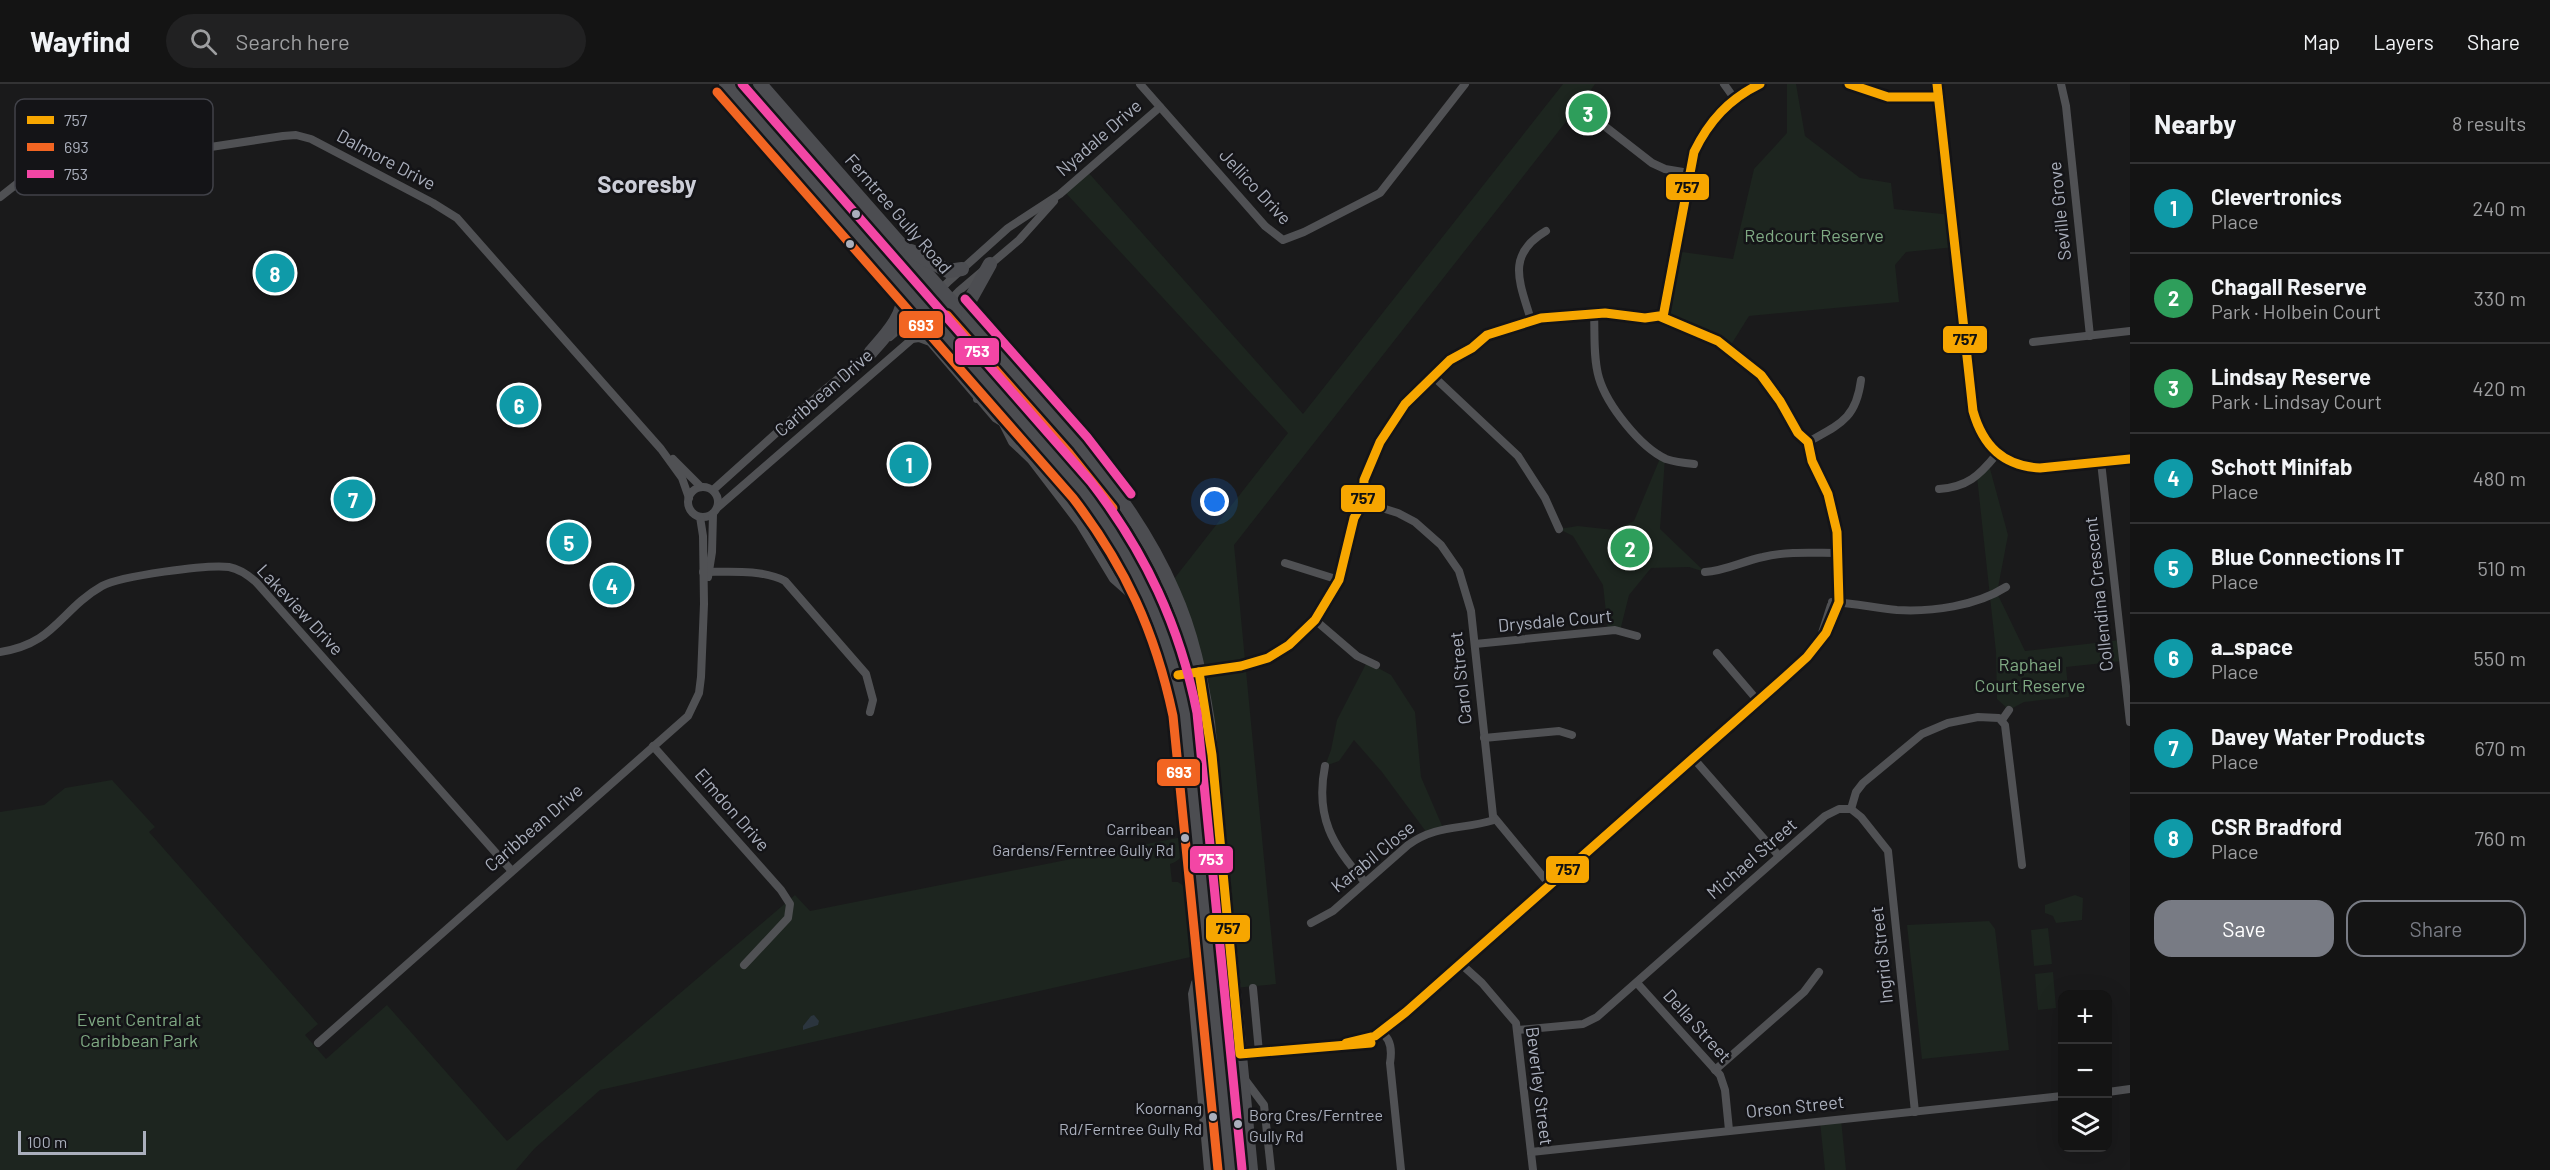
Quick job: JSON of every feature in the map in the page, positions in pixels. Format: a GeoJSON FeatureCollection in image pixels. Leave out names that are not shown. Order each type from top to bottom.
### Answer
{"type":"FeatureCollection","features":[{"type":"Feature","properties":{"kind":"main road"},"geometry":{"type":"LineString","coordinates":[[726,84],[1053,456],[1118,537],[1153,602],[1178,675],[1189,738],[1229,1170]]}},
{"type":"Feature","properties":{"kind":"main road","name":"Ferntree Gully Road"},"geometry":{"type":"LineString","coordinates":[[760,84],[1102,474],[1141,530],[1167,577],[1188,630],[1199,672],[1212,754],[1251,1170]]}},
{"type":"Feature","properties":{"kind":"main road"},"geometry":{"type":"LineString","coordinates":[[901,245],[948,271],[962,269]]}},
{"type":"Feature","properties":{"kind":"main road"},"geometry":{"type":"LineString","coordinates":[[968,320],[970,300],[990,264]]}},
{"type":"Feature","properties":{"kind":"main road"},"geometry":{"type":"LineString","coordinates":[[871,352],[890,332],[900,315],[905,287]]}},
{"type":"Feature","properties":{"kind":"street"},"geometry":{"type":"LineString","coordinates":[[1140,84],[1160,107]]}},
{"type":"Feature","properties":{"kind":"street","name":"Jellico Drive"},"geometry":{"type":"LineString","coordinates":[[1160,107],[1265,226],[1283,240],[1305,232],[1380,192],[1465,84]]}},
{"type":"Feature","properties":{"kind":"street"},"geometry":{"type":"LineString","coordinates":[[1724,84],[1734,98]]}},
{"type":"Feature","properties":{"kind":"street"},"geometry":{"type":"LineString","coordinates":[[1663,316],[1689,173],[1695,152],[1705,130],[1734,98],[1760,84]]}},
{"type":"Feature","properties":{"kind":"street"},"geometry":{"type":"LineString","coordinates":[[1849,84],[1888,97],[1938,97]]}},
{"type":"Feature","properties":{"kind":"street"},"geometry":{"type":"LineString","coordinates":[[1937,84],[1973,411],[1981,436],[1996,455],[2016,466],[2031,468],[2130,459]]}},
{"type":"Feature","properties":{"kind":"street","name":"Seville Grove"},"geometry":{"type":"LineString","coordinates":[[2061,84],[2066,106],[2090,336]]}},
{"type":"Feature","properties":{"kind":"street","name":"Nyadale Drive"},"geometry":{"type":"LineString","coordinates":[[923,307],[1008,228],[1060,194],[1160,107]]}},
{"type":"Feature","properties":{"kind":"street"},"geometry":{"type":"LineString","coordinates":[[1607,128],[1652,163],[1665,169],[1689,173]]}},
{"type":"Feature","properties":{"kind":"street","name":"Dalmore Drive"},"geometry":{"type":"LineString","coordinates":[[213,147],[283,136],[306,138],[433,203],[457,218],[662,449],[701,487]]}},
{"type":"Feature","properties":{"kind":"street","name":"Dalmore Drive"},"geometry":{"type":"LineString","coordinates":[[0,197],[15,185]]}},
{"type":"Feature","properties":{"kind":"street","name":"Nyadale Drive"},"geometry":{"type":"LineString","coordinates":[[950,300],[1020,240],[1060,194]]}},
{"type":"Feature","properties":{"kind":"street"},"geometry":{"type":"LineString","coordinates":[[1531,320],[1520,281],[1519,265],[1524,248],[1546,231]]}},
{"type":"Feature","properties":{"kind":"street","name":"Caribbean Drive"},"geometry":{"type":"LineString","coordinates":[[318,1043],[511,870],[688,716],[699,693],[706,572],[715,511],[911,340],[950,300]]}},
{"type":"Feature","properties":{"kind":"street","name":"Caribbean Drive"},"geometry":{"type":"LineString","coordinates":[[712,490],[911,320],[923,307]]}},
{"type":"Feature","properties":{"kind":"street"},"geometry":{"type":"LineString","coordinates":[[1594,313],[1597,368],[1602,386],[1611,403],[1637,436],[1661,456],[1676,462],[1694,464]]}},
{"type":"Feature","properties":{"kind":"street"},"geometry":{"type":"LineString","coordinates":[[1178,675],[1241,666],[1268,658],[1295,640],[1316,620],[1339,580],[1354,518],[1364,502],[1363,484],[1380,442],[1405,404],[1450,360],[1472,348],[1487,335],[1531,320],[1559,315],[1594,313],[1624,314],[1645,318],[1663,316],[1713,338],[1747,362],[1773,390],[1794,428],[1808,442],[1812,461],[1831,504],[1837,532],[1837,567],[1832,583],[1836,602],[1819,642],[1802,662],[1382,1035],[1346,1043],[1240,1054]]}},
{"type":"Feature","properties":{"kind":"street"},"geometry":{"type":"LineString","coordinates":[[2033,342],[2130,331]]}},
{"type":"Feature","properties":{"kind":"street"},"geometry":{"type":"LineString","coordinates":[[911,340],[922,338],[933,345],[995,418],[1053,456]]}},
{"type":"Feature","properties":{"kind":"street"},"geometry":{"type":"LineString","coordinates":[[975,366],[978,399]]}},
{"type":"Feature","properties":{"kind":"street"},"geometry":{"type":"LineString","coordinates":[[1432,376],[1518,456],[1545,498],[1559,529]]}},
{"type":"Feature","properties":{"kind":"street"},"geometry":{"type":"LineString","coordinates":[[1808,442],[1836,427],[1853,410],[1859,399],[1861,380]]}},
{"type":"Feature","properties":{"kind":"street"},"geometry":{"type":"LineString","coordinates":[[1003,424],[1012,442],[1031,460],[1079,523],[1113,579],[1130,594],[1153,602],[1167,577]]}},
{"type":"Feature","properties":{"kind":"street","name":"Dalmore Drive"},"geometry":{"type":"LineString","coordinates":[[662,449],[682,478],[689,498]]}},
{"type":"Feature","properties":{"kind":"street"},"geometry":{"type":"LineString","coordinates":[[1939,489],[1958,487],[1973,480],[1996,455]]}},
{"type":"Feature","properties":{"kind":"street","name":"Collendina Crescent"},"geometry":{"type":"LineString","coordinates":[[2101,462],[2130,722]]}},
{"type":"Feature","properties":{"kind":"street"},"geometry":{"type":"LineString","coordinates":[[701,487],[712,490],[718,499],[715,511],[700,517],[689,508],[689,498],[693,491],[701,487]]}},
{"type":"Feature","properties":{"kind":"street","name":"Carol Street"},"geometry":{"type":"LineString","coordinates":[[1364,502],[1392,510],[1415,522],[1431,535],[1449,555],[1459,571],[1467,594],[1475,644],[1494,820]]}},
{"type":"Feature","properties":{"kind":"street","name":"Caribbean Drive"},"geometry":{"type":"LineString","coordinates":[[700,517],[706,572]]}},
{"type":"Feature","properties":{"kind":"street"},"geometry":{"type":"LineString","coordinates":[[1705,572],[1719,571],[1751,560],[1779,554],[1838,553]]}},
{"type":"Feature","properties":{"kind":"street"},"geometry":{"type":"LineString","coordinates":[[1285,563],[1339,580]]}},
{"type":"Feature","properties":{"kind":"street","name":"Lakeview Drive"},"geometry":{"type":"LineString","coordinates":[[0,652],[22,648],[38,641],[95,591],[107,584],[217,566],[244,572],[256,582],[511,870]]}},
{"type":"Feature","properties":{"kind":"street"},"geometry":{"type":"LineString","coordinates":[[706,572],[767,575],[779,578],[790,586],[867,674],[873,700],[870,712]]}},
{"type":"Feature","properties":{"kind":"street"},"geometry":{"type":"LineString","coordinates":[[1836,602],[1895,610],[1919,610],[1988,597],[2006,587]]}},
{"type":"Feature","properties":{"kind":"street"},"geometry":{"type":"LineString","coordinates":[[1316,620],[1357,656],[1376,665]]}},
{"type":"Feature","properties":{"kind":"street","name":"Drysdale Court"},"geometry":{"type":"LineString","coordinates":[[1475,644],[1615,630],[1637,636]]}},
{"type":"Feature","properties":{"kind":"street"},"geometry":{"type":"LineString","coordinates":[[1717,653],[1758,701]]}},
{"type":"Feature","properties":{"kind":"street"},"geometry":{"type":"LineString","coordinates":[[2002,720],[2009,710]]}},
{"type":"Feature","properties":{"kind":"street"},"geometry":{"type":"LineString","coordinates":[[1851,809],[1856,792],[1863,783],[1922,734],[1957,720],[1986,716],[2002,720]]}},
{"type":"Feature","properties":{"kind":"street"},"geometry":{"type":"LineString","coordinates":[[2002,720],[2007,732],[2022,865]]}},
{"type":"Feature","properties":{"kind":"street"},"geometry":{"type":"LineString","coordinates":[[1484,738],[1559,731],[1572,735]]}},
{"type":"Feature","properties":{"kind":"street","name":"Elmdon Drive"},"geometry":{"type":"LineString","coordinates":[[653,746],[790,904],[788,918],[744,965]]}},
{"type":"Feature","properties":{"kind":"street"},"geometry":{"type":"LineString","coordinates":[[1694,759],[1779,856]]}},
{"type":"Feature","properties":{"kind":"street"},"geometry":{"type":"LineString","coordinates":[[1325,766],[1322,797],[1327,830],[1365,882]]}},
{"type":"Feature","properties":{"kind":"street","name":"Michael Street"},"geometry":{"type":"LineString","coordinates":[[1518,1030],[1590,1022],[1831,812],[1851,809]]}},
{"type":"Feature","properties":{"kind":"street","name":"Ingrid Street"},"geometry":{"type":"LineString","coordinates":[[1851,809],[1882,842],[1887,851],[1915,1112]]}},
{"type":"Feature","properties":{"kind":"street"},"geometry":{"type":"LineString","coordinates":[[1494,820],[1550,885]]}},
{"type":"Feature","properties":{"kind":"street","name":"Karabil Close"},"geometry":{"type":"LineString","coordinates":[[1311,923],[1328,915],[1408,845],[1427,834],[1443,828],[1494,820]]}},
{"type":"Feature","properties":{"kind":"street","name":"Beverley Street"},"geometry":{"type":"LineString","coordinates":[[1463,962],[1514,1020],[1518,1030],[1533,1170]]}},
{"type":"Feature","properties":{"kind":"street"},"geometry":{"type":"LineString","coordinates":[[1208,1170],[1192,994],[1195,983],[1211,966]]}},
{"type":"Feature","properties":{"kind":"street"},"geometry":{"type":"LineString","coordinates":[[1715,1070],[1804,992],[1819,972]]}},
{"type":"Feature","properties":{"kind":"street","name":"Della Street"},"geometry":{"type":"LineString","coordinates":[[1637,983],[1715,1070],[1724,1086],[1729,1130]]}},
{"type":"Feature","properties":{"kind":"street"},"geometry":{"type":"LineString","coordinates":[[1253,988],[1259,1052]]}},
{"type":"Feature","properties":{"kind":"street"},"geometry":{"type":"LineString","coordinates":[[1382,1035],[1390,1063],[1401,1170]]}},
{"type":"Feature","properties":{"kind":"street"},"geometry":{"type":"LineString","coordinates":[[1243,1077],[1264,1105],[1271,1170]]}},
{"type":"Feature","properties":{"kind":"street"},"geometry":{"type":"LineString","coordinates":[[2112,1091],[2130,1089]]}},
{"type":"Feature","properties":{"kind":"street","name":"Orson Street"},"geometry":{"type":"LineString","coordinates":[[1531,1152],[2058,1096]]}},
{"type":"Feature","properties":{"kind":"street"},"geometry":{"type":"LineString","coordinates":[[1206,1144],[1229,1170]]}},
{"type":"Feature","properties":{"kind":"green space"},"geometry":{"type":"Polygon","coordinates":[[[1563,84],[1595,84],[1585,98],[1602,112],[1607,128],[1591,127],[1572,114],[1234,545],[1276,984],[1234,988],[1208,722],[1170,584],[1288,433],[1064,191],[1087,171],[1303,414],[1563,84]]]}},
{"type":"Feature","properties":{"kind":"green space","name":"Redcourt Reserve"},"geometry":{"type":"Polygon","coordinates":[[[1787,84],[1796,84],[1805,136],[1860,178],[1891,183],[1894,209],[1952,215],[1955,247],[1906,252],[1895,265],[1899,302],[1749,316],[1729,348],[1667,318],[1675,251],[1733,259],[1754,169],[1787,133],[1787,84]]]}},
{"type":"Feature","properties":{"kind":"green space"},"geometry":{"type":"Polygon","coordinates":[[[1661,456],[1665,458],[1660,529],[1705,572],[1689,567],[1651,568],[1629,595],[1620,631],[1608,631],[1603,585],[1573,536],[1559,529],[1578,526],[1614,530],[1634,521],[1661,456]]]}},
{"type":"Feature","properties":{"kind":"green space","name":"Raphael Court Reserve"},"geometry":{"type":"Polygon","coordinates":[[[1989,465],[2008,535],[1997,593],[2025,651],[2121,640],[2123,661],[2066,667],[2069,697],[2024,702],[2009,710],[1997,699],[1996,652],[1977,477],[1989,465]]]}},
{"type":"Feature","properties":{"kind":"green space"},"geometry":{"type":"Polygon","coordinates":[[[1367,662],[1391,675],[1415,712],[1421,777],[1443,828],[1427,833],[1382,772],[1354,740],[1339,761],[1325,766],[1337,720],[1367,662]]]}},
{"type":"Feature","properties":{"kind":"green space","name":"Event Central at Caribbean Park"},"geometry":{"type":"Polygon","coordinates":[[[112,780],[155,827],[149,832],[318,1024],[305,1035],[326,1059],[387,1005],[507,1141],[795,895],[810,911],[1182,837],[1182,854],[1178,860],[1170,864],[1172,882],[1178,882],[1187,888],[1195,956],[600,1090],[534,1149],[516,1170],[0,1170],[0,812],[44,805],[65,788],[112,780]]]}},
{"type":"Feature","properties":{"kind":"green space"},"geometry":{"type":"Polygon","coordinates":[[[2075,895],[2083,898],[2082,920],[2056,923],[2053,916],[2045,913],[2045,905],[2075,895]]]}},
{"type":"Feature","properties":{"kind":"green space"},"geometry":{"type":"Polygon","coordinates":[[[1989,921],[1995,929],[2009,1050],[1922,1059],[1907,925],[1989,921]]]}},
{"type":"Feature","properties":{"kind":"green space"},"geometry":{"type":"Polygon","coordinates":[[[2048,928],[2052,964],[2034,966],[2031,930],[2048,928]]]}},
{"type":"Feature","properties":{"kind":"green space"},"geometry":{"type":"Polygon","coordinates":[[[2053,972],[2056,1008],[2038,1010],[2035,974],[2053,972]]]}},
{"type":"Feature","properties":{"kind":"green space"},"geometry":{"type":"Polygon","coordinates":[[[1841,1119],[1846,1170],[1825,1170],[1820,1122],[1841,1119]]]}},
{"type":"Feature","properties":{"kind":"shaded area"},"geometry":{"type":"Polygon","coordinates":[[[814,1015],[819,1021],[818,1025],[803,1030],[803,1026],[814,1015]]]}},
{"type":"Feature","properties":{"kind":"transit line","name":"753"},"geometry":{"type":"LineString","coordinates":[[742,84],[1091,482],[1128,535],[1158,591],[1181,650],[1197,713],[1242,1169]]}},
{"type":"Feature","properties":{"kind":"transit line","name":"757"},"geometry":{"type":"LineString","coordinates":[[1663,317],[1694,152],[1706,130],[1721,112],[1729,104],[1760,84]]}},
{"type":"Feature","properties":{"kind":"transit line","name":"757"},"geometry":{"type":"LineString","coordinates":[[1849,84],[1888,97],[1938,97]]}},
{"type":"Feature","properties":{"kind":"transit line","name":"757"},"geometry":{"type":"LineString","coordinates":[[1937,84],[1973,411],[1982,434],[1996,452],[2015,463],[2027,466],[2040,468],[2130,459]]}},
{"type":"Feature","properties":{"kind":"transit line","name":"693"},"geometry":{"type":"LineString","coordinates":[[717,92],[1073,498],[1108,549],[1136,601],[1157,656],[1173,716],[1218,1170]]}},
{"type":"Feature","properties":{"kind":"transit line","name":"753"},"geometry":{"type":"LineString","coordinates":[[965,299],[1087,437],[1131,494]]}},
{"type":"Feature","properties":{"kind":"transit line","name":"757"},"geometry":{"type":"LineString","coordinates":[[1178,675],[1241,666],[1268,658],[1289,645],[1315,620],[1339,580],[1354,518],[1363,502],[1364,480],[1380,442],[1405,404],[1450,360],[1472,348],[1487,335],[1541,318],[1605,313],[1645,318],[1659,316],[1718,341],[1761,375],[1780,401],[1798,433],[1808,442],[1812,461],[1828,494],[1837,532],[1839,602],[1826,633],[1807,657],[1785,677],[1406,1012],[1375,1036],[1346,1043]]}},
{"type":"Feature","properties":{"kind":"transit line","name":"693"},"geometry":{"type":"LineString","coordinates":[[947,315],[1069,453],[1113,508]]}},
{"type":"Feature","properties":{"kind":"transit line","name":"757"},"geometry":{"type":"LineString","coordinates":[[1199,672],[1212,755],[1240,1054],[1371,1043]]}},
{"type":"Feature","properties":{"kind":"place","name":"Lindsay Reserve"},"geometry":{"type":"Point","coordinates":[1588,113]}},
{"type":"Feature","properties":{"kind":"place","name":"CSR Bradford"},"geometry":{"type":"Point","coordinates":[275,273]}},
{"type":"Feature","properties":{"kind":"place","name":"a_space"},"geometry":{"type":"Point","coordinates":[519,405]}},
{"type":"Feature","properties":{"kind":"place","name":"Clevertronics"},"geometry":{"type":"Point","coordinates":[909,464]}},
{"type":"Feature","properties":{"kind":"place","name":"Davey Water Products"},"geometry":{"type":"Point","coordinates":[353,499]}},
{"type":"Feature","properties":{"kind":"place","name":"Blue Connections IT"},"geometry":{"type":"Point","coordinates":[569,542]}},
{"type":"Feature","properties":{"kind":"place","name":"Chagall Reserve"},"geometry":{"type":"Point","coordinates":[1630,548]}},
{"type":"Feature","properties":{"kind":"place","name":"Schott Minifab"},"geometry":{"type":"Point","coordinates":[612,585]}},
{"type":"Feature","properties":{"kind":"place","name":"Carribean Gardens/Ferntree Gully Rd"},"geometry":{"type":"Point","coordinates":[1185,838]}},
{"type":"Feature","properties":{"kind":"place","name":"Koornang Rd/Ferntree Gully Rd"},"geometry":{"type":"Point","coordinates":[1213,1117]}},
{"type":"Feature","properties":{"kind":"place","name":"Borg Cres/Ferntree Gully Rd"},"geometry":{"type":"Point","coordinates":[1238,1124]}},
{"type":"Feature","properties":{"kind":"district","name":"Scoresby"},"geometry":{"type":"Point","coordinates":[647,185]}}]}
